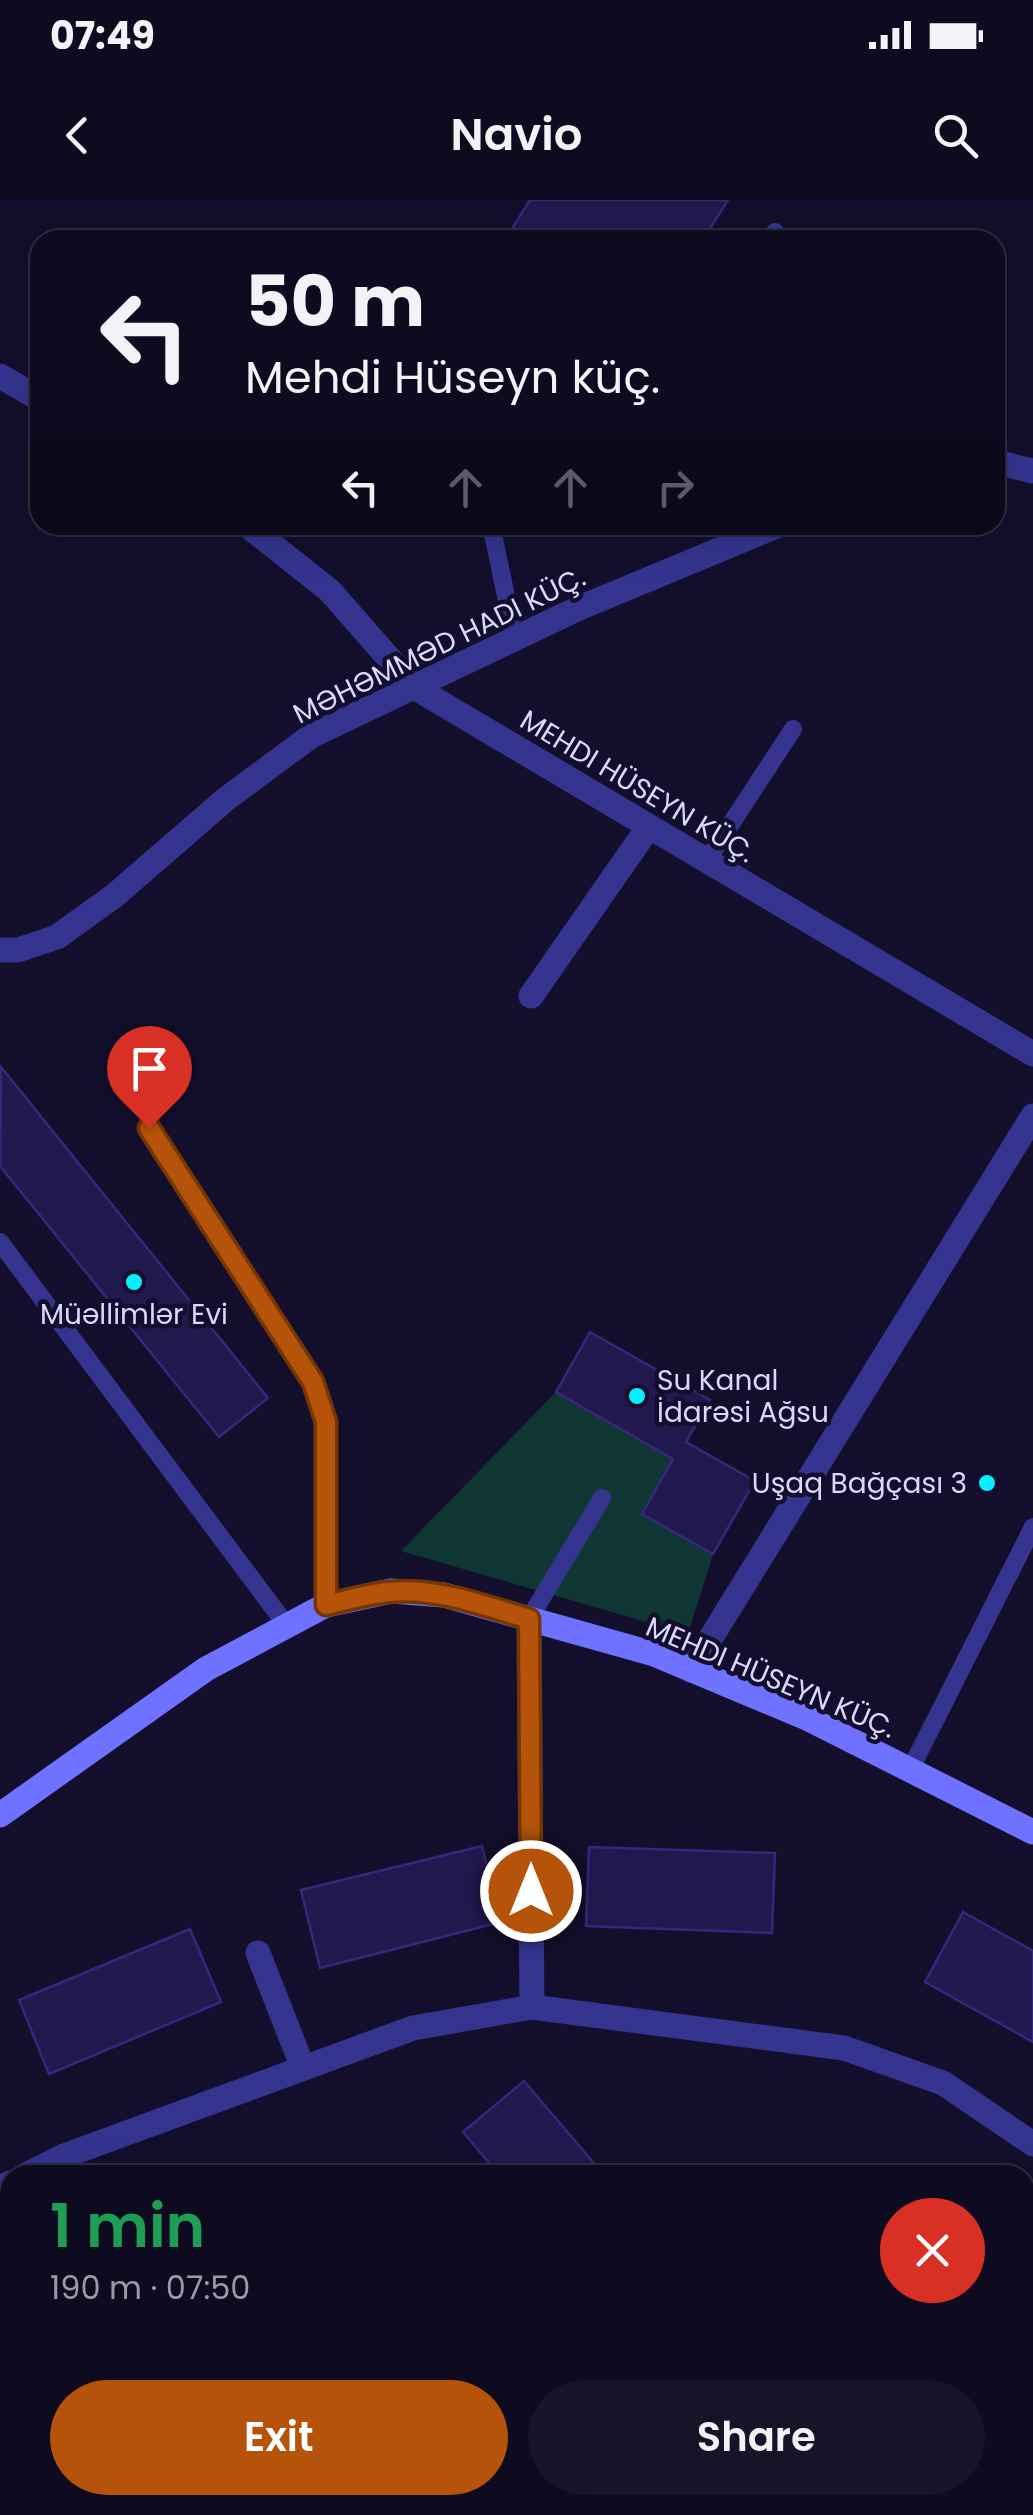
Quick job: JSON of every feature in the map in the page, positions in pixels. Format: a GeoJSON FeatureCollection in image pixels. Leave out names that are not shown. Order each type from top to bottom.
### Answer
{"type":"FeatureCollection","features":[{"type":"Feature","properties":{"kind":"street"},"geometry":{"type":"LineString","coordinates":[[0,376],[30,393]]}},
{"type":"Feature","properties":{"kind":"street"},"geometry":{"type":"LineString","coordinates":[[1005,464],[1033,471]]}},
{"type":"Feature","properties":{"kind":"street","name":"MEHDI HÜSEYN KÜÇ."},"geometry":{"type":"LineString","coordinates":[[260,535],[330,591],[414,687],[1033,1054]]}},
{"type":"Feature","properties":{"kind":"street","name":"MƏHƏMMƏD HADI KÜÇ."},"geometry":{"type":"LineString","coordinates":[[0,950],[18,950],[57,937],[114,896],[226,799],[311,736],[515,639],[756,535]]}},
{"type":"Feature","properties":{"kind":"street"},"geometry":{"type":"LineString","coordinates":[[531,996],[648,828]]}},
{"type":"Feature","properties":{"kind":"street"},"geometry":{"type":"LineString","coordinates":[[692,1670],[1033,1116]]}},
{"type":"Feature","properties":{"kind":"street","name":"MEHDI HÜSEYN KÜÇ."},"geometry":{"type":"LineString","coordinates":[[0,1815],[206,1668],[326,1605],[391,1591],[444,1595],[654,1654],[809,1719],[1033,1832]]}},
{"type":"Feature","properties":{"kind":"street"},"geometry":{"type":"LineString","coordinates":[[529,1619],[532,2007]]}},
{"type":"Feature","properties":{"kind":"street"},"geometry":{"type":"LineString","coordinates":[[258,1953],[302,2068]]}},
{"type":"Feature","properties":{"kind":"street"},"geometry":{"type":"LineString","coordinates":[[46,2165],[412,2028],[532,2007],[844,2048],[943,2083],[1033,2144]]}},
{"type":"Feature","properties":{"kind":"lane"},"geometry":{"type":"LineString","coordinates":[[492,535],[515,639]]}},
{"type":"Feature","properties":{"kind":"lane"},"geometry":{"type":"LineString","coordinates":[[706,862],[793,729]]}},
{"type":"Feature","properties":{"kind":"lane"},"geometry":{"type":"LineString","coordinates":[[149,1128],[313,1382],[326,1422],[326,1605]]}},
{"type":"Feature","properties":{"kind":"lane"},"geometry":{"type":"LineString","coordinates":[[0,1242],[287,1626]]}},
{"type":"Feature","properties":{"kind":"lane"},"geometry":{"type":"LineString","coordinates":[[529,1619],[602,1498]]}},
{"type":"Feature","properties":{"kind":"lane"},"geometry":{"type":"LineString","coordinates":[[910,1770],[1033,1527]]}},
{"type":"Feature","properties":{"kind":"green space"},"geometry":{"type":"Polygon","coordinates":[[[556,1392],[673,1459],[643,1514],[713,1554],[688,1634],[401,1551],[556,1392]]]}},
{"type":"Feature","properties":{"kind":"building"},"geometry":{"type":"Polygon","coordinates":[[[530,200],[728,200],[709,230],[511,230],[530,200]]]}},
{"type":"Feature","properties":{"kind":"building","name":"Müəllimlər Evi"},"geometry":{"type":"Polygon","coordinates":[[[1,1067],[268,1398],[219,1437],[0,1166],[1,1067]]]}},
{"type":"Feature","properties":{"kind":"building"},"geometry":{"type":"Polygon","coordinates":[[[590,1332],[710,1400],[686,1442],[755,1481],[713,1554],[642,1514],[673,1459],[556,1392],[590,1332]]]}},
{"type":"Feature","properties":{"kind":"building"},"geometry":{"type":"Polygon","coordinates":[[[482,1846],[501,1922],[320,1968],[301,1890],[482,1846]]]}},
{"type":"Feature","properties":{"kind":"building"},"geometry":{"type":"Polygon","coordinates":[[[589,1847],[775,1853],[772,1933],[586,1926],[589,1847]]]}},
{"type":"Feature","properties":{"kind":"building"},"geometry":{"type":"Polygon","coordinates":[[[963,1912],[1033,1951],[1033,2042],[925,1982],[963,1912]]]}},
{"type":"Feature","properties":{"kind":"building"},"geometry":{"type":"Polygon","coordinates":[[[190,1929],[221,2002],[49,2074],[19,2000],[190,1929]]]}},
{"type":"Feature","properties":{"kind":"building"},"geometry":{"type":"Polygon","coordinates":[[[524,2081],[595,2165],[491,2165],[463,2132],[524,2081]]]}},
{"type":"Feature","properties":{"kind":"place","name":"Müəllimlər Evi"},"geometry":{"type":"Point","coordinates":[134,1282]}},
{"type":"Feature","properties":{"kind":"place","name":"Su Kanal İdarəsi Ağsu"},"geometry":{"type":"Point","coordinates":[637,1396]}},
{"type":"Feature","properties":{"kind":"place","name":"Uşaq Bağçası 3"},"geometry":{"type":"Point","coordinates":[987,1483]}},
{"type":"Feature","properties":{"kind":"route"},"geometry":{"type":"LineString","coordinates":[[149,1128],[313,1382],[326,1422],[326,1605],[391,1591],[444,1595],[529,1619],[531,1891]]}}]}
